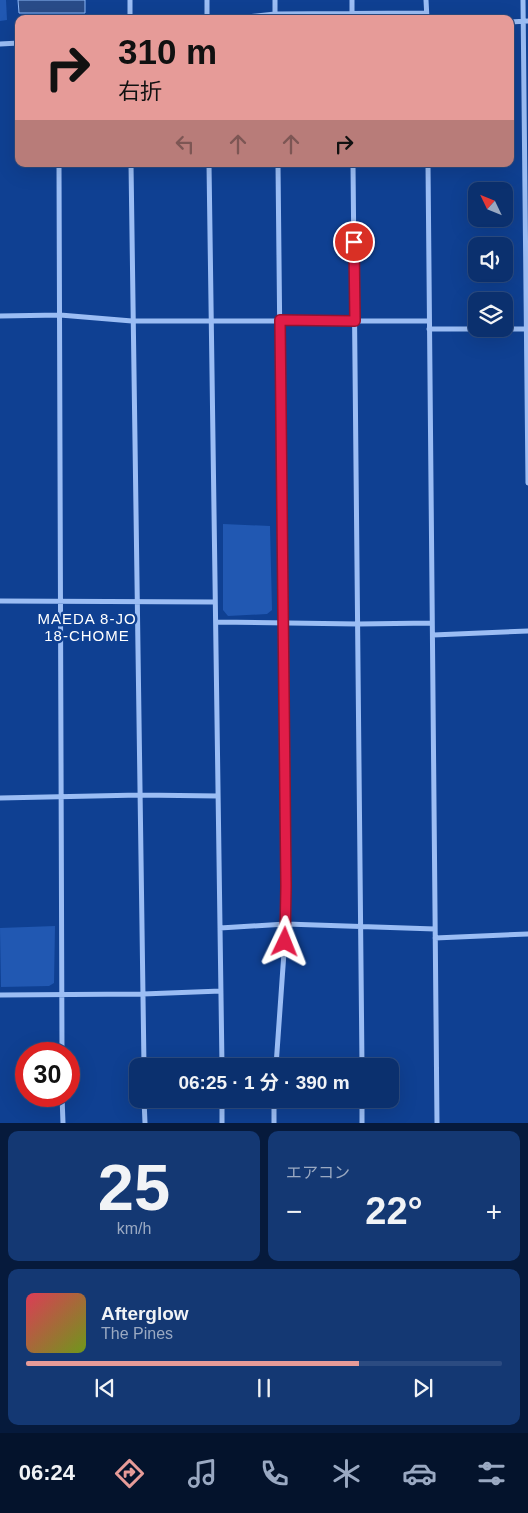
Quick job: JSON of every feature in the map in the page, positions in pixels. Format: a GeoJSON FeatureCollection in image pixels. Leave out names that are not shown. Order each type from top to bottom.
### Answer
{"type":"FeatureCollection","features":[{"type":"Feature","properties":{"kind":"street"},"geometry":{"type":"LineString","coordinates":[[130,0],[130,15]]}},
{"type":"Feature","properties":{"kind":"street"},"geometry":{"type":"LineString","coordinates":[[206,0],[207,15]]}},
{"type":"Feature","properties":{"kind":"street"},"geometry":{"type":"LineString","coordinates":[[275,0],[275,15]]}},
{"type":"Feature","properties":{"kind":"street"},"geometry":{"type":"LineString","coordinates":[[352,0],[352,15]]}},
{"type":"Feature","properties":{"kind":"street"},"geometry":{"type":"LineString","coordinates":[[426,0],[426,15]]}},
{"type":"Feature","properties":{"kind":"street"},"geometry":{"type":"LineString","coordinates":[[523,0],[526,21],[528,483]]}},
{"type":"Feature","properties":{"kind":"street"},"geometry":{"type":"LineString","coordinates":[[0,44],[15,43]]}},
{"type":"Feature","properties":{"kind":"street"},"geometry":{"type":"LineString","coordinates":[[59,167],[62,1042]]}},
{"type":"Feature","properties":{"kind":"street"},"geometry":{"type":"LineString","coordinates":[[131,167],[144,1058]]}},
{"type":"Feature","properties":{"kind":"street"},"geometry":{"type":"LineString","coordinates":[[209,167],[222,1058]]}},
{"type":"Feature","properties":{"kind":"street"},"geometry":{"type":"LineString","coordinates":[[277,1058],[286,924],[278,167]]}},
{"type":"Feature","properties":{"kind":"street"},"geometry":{"type":"LineString","coordinates":[[354,167],[362,1058]]}},
{"type":"Feature","properties":{"kind":"street"},"geometry":{"type":"LineString","coordinates":[[428,167],[437,1123]]}},
{"type":"Feature","properties":{"kind":"street"},"geometry":{"type":"LineString","coordinates":[[0,316],[60,315],[132,321],[429,321]]}},
{"type":"Feature","properties":{"kind":"street"},"geometry":{"type":"LineString","coordinates":[[430,329],[527,329]]}},
{"type":"Feature","properties":{"kind":"street"},"geometry":{"type":"LineString","coordinates":[[0,601],[215,602]]}},
{"type":"Feature","properties":{"kind":"street"},"geometry":{"type":"LineString","coordinates":[[216,622],[432,623]]}},
{"type":"Feature","properties":{"kind":"street"},"geometry":{"type":"LineString","coordinates":[[432,635],[528,631]]}},
{"type":"Feature","properties":{"kind":"street"},"geometry":{"type":"LineString","coordinates":[[0,798],[140,795],[218,796]]}},
{"type":"Feature","properties":{"kind":"street"},"geometry":{"type":"LineString","coordinates":[[220,928],[286,924],[435,928]]}},
{"type":"Feature","properties":{"kind":"street"},"geometry":{"type":"LineString","coordinates":[[436,938],[528,934]]}},
{"type":"Feature","properties":{"kind":"street"},"geometry":{"type":"LineString","coordinates":[[0,995],[143,994],[221,991]]}},
{"type":"Feature","properties":{"kind":"street"},"geometry":{"type":"LineString","coordinates":[[62,1107],[62,1123]]}},
{"type":"Feature","properties":{"kind":"street"},"geometry":{"type":"LineString","coordinates":[[144,1108],[145,1123]]}},
{"type":"Feature","properties":{"kind":"street"},"geometry":{"type":"LineString","coordinates":[[222,1108],[222,1123]]}},
{"type":"Feature","properties":{"kind":"street"},"geometry":{"type":"LineString","coordinates":[[274,1108],[274,1123]]}},
{"type":"Feature","properties":{"kind":"street"},"geometry":{"type":"LineString","coordinates":[[362,1108],[362,1123]]}},
{"type":"Feature","properties":{"kind":"shaded area"},"geometry":{"type":"Polygon","coordinates":[[[0,0],[6,0],[7,20],[0,21],[0,0]]]}},
{"type":"Feature","properties":{"kind":"shaded area"},"geometry":{"type":"Polygon","coordinates":[[[18,0],[85,0],[85,13],[19,13],[18,0]]]}},
{"type":"Feature","properties":{"kind":"shaded area"},"geometry":{"type":"Polygon","coordinates":[[[223,524],[270,526],[272,610],[267,614],[228,616],[223,610],[223,524]]]}},
{"type":"Feature","properties":{"kind":"shaded area"},"geometry":{"type":"Polygon","coordinates":[[[55,926],[54,983],[49,986],[1,987],[0,928],[55,926]]]}},
{"type":"Feature","properties":{"kind":"district","name":"MAEDA 8-JO 18-CHOME"},"geometry":{"type":"Point","coordinates":[87,628]}},
{"type":"Feature","properties":{"kind":"route"},"geometry":{"type":"LineString","coordinates":[[285,942],[280,320],[355,321],[354,242]]}}]}
